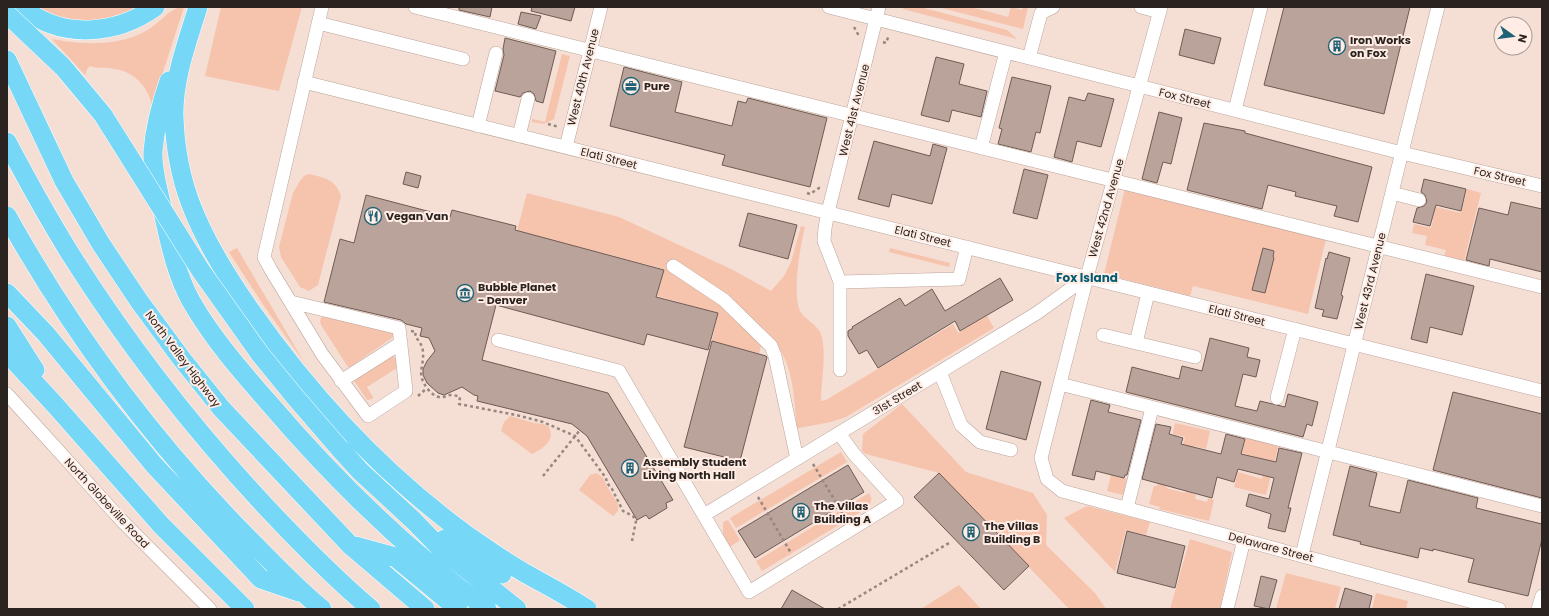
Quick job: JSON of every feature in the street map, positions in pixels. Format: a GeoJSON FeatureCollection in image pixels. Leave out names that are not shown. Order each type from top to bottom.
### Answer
{"type":"FeatureCollection","features":[{"type":"Feature","properties":{"kind":"highway"},"geometry":{"type":"LineString","coordinates":[[22,7],[30,13],[58,26],[74,29],[103,30],[130,22],[155,7]]}},
{"type":"Feature","properties":{"kind":"highway"},"geometry":{"type":"LineString","coordinates":[[197,7],[163,99],[156,129],[153,152],[154,170],[172,251],[181,278],[191,300],[224,349],[257,390],[317,457],[369,510],[402,540],[439,572],[487,609]]}},
{"type":"Feature","properties":{"kind":"highway"},"geometry":{"type":"LineString","coordinates":[[197,7],[177,82],[174,116],[176,140],[181,168],[191,203],[213,250],[238,292],[264,330],[303,380],[355,437],[405,485],[464,533],[494,554],[587,609]]}},
{"type":"Feature","properties":{"kind":"highway"},"geometry":{"type":"LineString","coordinates":[[7,14],[63,67],[103,115],[140,171],[201,271],[260,354],[295,397],[340,449],[441,549],[517,609]]}},
{"type":"Feature","properties":{"kind":"highway","name":"North Valley Highway"},"geometry":{"type":"LineString","coordinates":[[7,60],[64,181],[101,244],[181,358],[221,408],[350,545],[424,609]]}},
{"type":"Feature","properties":{"kind":"highway"},"geometry":{"type":"LineString","coordinates":[[7,142],[70,254],[112,317],[158,380],[200,433],[247,487],[326,569],[371,609]]}},
{"type":"Feature","properties":{"kind":"highway"},"geometry":{"type":"LineString","coordinates":[[7,216],[46,283],[79,334],[126,398],[214,503],[302,593],[322,609]]}},
{"type":"Feature","properties":{"kind":"highway"},"geometry":{"type":"LineString","coordinates":[[7,293],[46,334],[154,465],[261,579],[302,593]]}},
{"type":"Feature","properties":{"kind":"highway"},"geometry":{"type":"LineString","coordinates":[[7,326],[56,406]]}},
{"type":"Feature","properties":{"kind":"highway"},"geometry":{"type":"LineString","coordinates":[[7,353],[161,525],[245,609]]}},
{"type":"Feature","properties":{"kind":"highway"},"geometry":{"type":"LineString","coordinates":[[414,521],[562,609]]}},
{"type":"Feature","properties":{"kind":"highway"},"geometry":{"type":"LineString","coordinates":[[350,545],[395,557],[458,609]]}},
{"type":"Feature","properties":{"kind":"street"},"geometry":{"type":"LineString","coordinates":[[291,302],[399,328],[406,391],[368,416],[322,354],[264,257],[322,7]]}},
{"type":"Feature","properties":{"kind":"street"},"geometry":{"type":"LineString","coordinates":[[415,7],[1542,288]]}},
{"type":"Feature","properties":{"kind":"street","name":"West 40th Avenue"},"geometry":{"type":"LineString","coordinates":[[566,147],[601,7]]}},
{"type":"Feature","properties":{"kind":"street","name":"Fox Street"},"geometry":{"type":"LineString","coordinates":[[829,7],[878,13],[1029,58],[1542,186]]}},
{"type":"Feature","properties":{"kind":"street"},"geometry":{"type":"LineString","coordinates":[[1029,58],[1041,12],[1053,7]]}},
{"type":"Feature","properties":{"kind":"street"},"geometry":{"type":"LineString","coordinates":[[1141,7],[1160,9]]}},
{"type":"Feature","properties":{"kind":"street"},"geometry":{"type":"LineString","coordinates":[[1235,110],[1261,7]]}},
{"type":"Feature","properties":{"kind":"street","name":"West 43rd Avenue"},"geometry":{"type":"LineString","coordinates":[[1302,556],[1438,7]]}},
{"type":"Feature","properties":{"kind":"street","name":"West 42nd Avenue"},"geometry":{"type":"LineString","coordinates":[[1047,479],[1041,458],[1087,277],[1160,9]]}},
{"type":"Feature","properties":{"kind":"street","name":"West 41st Avenue"},"geometry":{"type":"LineString","coordinates":[[840,282],[824,241],[825,228],[878,13]]}},
{"type":"Feature","properties":{"kind":"street"},"geometry":{"type":"LineString","coordinates":[[318,23],[463,59]]}},
{"type":"Feature","properties":{"kind":"street"},"geometry":{"type":"LineString","coordinates":[[982,148],[1006,52]]}},
{"type":"Feature","properties":{"kind":"street"},"geometry":{"type":"LineString","coordinates":[[478,126],[496,53]]}},
{"type":"Feature","properties":{"kind":"street","name":"Elati Street"},"geometry":{"type":"LineString","coordinates":[[304,82],[1542,391]]}},
{"type":"Feature","properties":{"kind":"street"},"geometry":{"type":"LineString","coordinates":[[519,136],[528,99]]}},
{"type":"Feature","properties":{"kind":"street"},"geometry":{"type":"LineString","coordinates":[[1392,194],[1419,200]]}},
{"type":"Feature","properties":{"kind":"street"},"geometry":{"type":"LineString","coordinates":[[840,370],[840,282],[959,279],[967,247]]}},
{"type":"Feature","properties":{"kind":"street"},"geometry":{"type":"LineString","coordinates":[[673,266],[724,300],[771,346],[775,356],[797,459]]}},
{"type":"Feature","properties":{"kind":"street","name":"31st Street"},"geometry":{"type":"LineString","coordinates":[[704,515],[1037,313],[1087,277]]}},
{"type":"Feature","properties":{"kind":"street"},"geometry":{"type":"LineString","coordinates":[[1136,343],[1148,292]]}},
{"type":"Feature","properties":{"kind":"street"},"geometry":{"type":"LineString","coordinates":[[1277,398],[1295,329]]}},
{"type":"Feature","properties":{"kind":"street"},"geometry":{"type":"LineString","coordinates":[[1103,335],[1195,357]]}},
{"type":"Feature","properties":{"kind":"street"},"geometry":{"type":"LineString","coordinates":[[498,340],[619,371],[750,592],[897,502],[854,454],[839,433]]}},
{"type":"Feature","properties":{"kind":"street"},"geometry":{"type":"LineString","coordinates":[[341,380],[401,343]]}},
{"type":"Feature","properties":{"kind":"street"},"geometry":{"type":"LineString","coordinates":[[940,372],[961,425],[980,442],[1011,450]]}},
{"type":"Feature","properties":{"kind":"street"},"geometry":{"type":"LineString","coordinates":[[1060,384],[1542,506]]}},
{"type":"Feature","properties":{"kind":"street","name":"North Globeville Road"},"geometry":{"type":"LineString","coordinates":[[7,394],[123,522],[210,609]]}},
{"type":"Feature","properties":{"kind":"street"},"geometry":{"type":"LineString","coordinates":[[1127,508],[1152,408]]}},
{"type":"Feature","properties":{"kind":"street","name":"Delaware Street"},"geometry":{"type":"LineString","coordinates":[[1047,479],[1062,491],[1499,609]]}},
{"type":"Feature","properties":{"kind":"street"},"geometry":{"type":"LineString","coordinates":[[1227,609],[1244,540]]}},
{"type":"Feature","properties":{"kind":"street"},"geometry":{"type":"LineString","coordinates":[[1538,609],[1542,596]]}},
{"type":"Feature","properties":{"kind":"path"},"geometry":{"type":"LineString","coordinates":[[810,194],[819,188]]}},
{"type":"Feature","properties":{"kind":"path"},"geometry":{"type":"LineString","coordinates":[[416,332],[415,336],[420,342],[423,351],[420,370],[421,379],[434,395],[440,397],[449,395],[460,397],[460,404],[512,414],[543,422],[575,436],[606,478],[607,484],[612,489],[623,510],[633,516],[636,521],[632,541]]}},
{"type":"Feature","properties":{"kind":"path"},"geometry":{"type":"LineString","coordinates":[[421,393],[427,388]]}},
{"type":"Feature","properties":{"kind":"path"},"geometry":{"type":"LineString","coordinates":[[543,476],[580,430]]}},
{"type":"Feature","properties":{"kind":"path"},"geometry":{"type":"LineString","coordinates":[[814,464],[848,521]]}},
{"type":"Feature","properties":{"kind":"path"},"geometry":{"type":"LineString","coordinates":[[758,497],[792,555]]}},
{"type":"Feature","properties":{"kind":"path"},"geometry":{"type":"LineString","coordinates":[[838,609],[949,543]]}},
{"type":"Feature","properties":{"kind":"shaded area"},"geometry":{"type":"Polygon","coordinates":[[[39,7],[142,7],[108,20],[83,22],[60,17],[39,7]]]}},
{"type":"Feature","properties":{"kind":"shaded area"},"geometry":{"type":"Polygon","coordinates":[[[179,7],[184,7],[152,106],[144,86],[134,77],[122,70],[90,66],[85,75],[52,39],[102,43],[126,39],[149,29],[179,7]]]}},
{"type":"Feature","properties":{"kind":"shaded area"},"geometry":{"type":"Polygon","coordinates":[[[221,7],[302,7],[279,91],[205,76],[221,7]]]}},
{"type":"Feature","properties":{"kind":"shaded area"},"geometry":{"type":"Polygon","coordinates":[[[904,7],[920,7],[1007,30],[1017,39],[903,9],[904,7]]]}},
{"type":"Feature","properties":{"kind":"shaded area"},"geometry":{"type":"Polygon","coordinates":[[[938,7],[971,7],[1008,17],[1011,7],[1022,10],[1023,7],[1028,7],[1023,29],[938,7]]]}},
{"type":"Feature","properties":{"kind":"shaded area"},"geometry":{"type":"Polygon","coordinates":[[[562,54],[570,56],[554,119],[544,124],[532,122],[532,119],[545,122],[562,54]]]}},
{"type":"Feature","properties":{"kind":"shaded area"},"geometry":{"type":"Polygon","coordinates":[[[309,174],[329,180],[339,190],[341,196],[318,285],[309,291],[300,287],[281,257],[279,247],[293,193],[304,176],[309,174]]]}},
{"type":"Feature","properties":{"kind":"shaded area"},"geometry":{"type":"Polygon","coordinates":[[[1125,189],[1326,239],[1308,314],[1193,286],[1190,296],[1104,274],[1125,189]]]}},
{"type":"Feature","properties":{"kind":"shaded area"},"geometry":{"type":"Polygon","coordinates":[[[1467,189],[1481,193],[1463,265],[1443,260],[1446,250],[1425,245],[1427,236],[1412,233],[1414,224],[1431,228],[1436,207],[1461,213],[1467,189]]]}},
{"type":"Feature","properties":{"kind":"shaded area"},"geometry":{"type":"Polygon","coordinates":[[[527,193],[619,217],[733,270],[771,291],[784,276],[791,262],[801,226],[805,227],[799,258],[797,293],[800,311],[819,331],[823,341],[824,358],[821,401],[826,400],[953,324],[958,333],[987,316],[994,328],[846,417],[831,422],[799,428],[797,427],[791,377],[785,359],[780,350],[764,334],[759,354],[712,341],[718,313],[657,296],[664,269],[517,231],[527,193]]]}},
{"type":"Feature","properties":{"kind":"shaded area"},"geometry":{"type":"Polygon","coordinates":[[[237,248],[304,362],[264,306],[229,252],[237,248]]]}},
{"type":"Feature","properties":{"kind":"shaded area"},"geometry":{"type":"Polygon","coordinates":[[[890,248],[950,263],[949,267],[889,252],[890,248]]]}},
{"type":"Feature","properties":{"kind":"shaded area"},"geometry":{"type":"Polygon","coordinates":[[[327,316],[393,332],[393,337],[348,367],[321,325],[320,320],[322,317],[327,316]]]}},
{"type":"Feature","properties":{"kind":"shaded area"},"geometry":{"type":"Polygon","coordinates":[[[392,354],[400,366],[367,387],[373,397],[372,399],[367,400],[353,379],[392,354]]]}},
{"type":"Feature","properties":{"kind":"shaded area"},"geometry":{"type":"Polygon","coordinates":[[[902,404],[966,472],[1033,493],[1047,515],[1046,545],[1095,593],[1106,609],[1069,609],[939,473],[866,454],[862,451],[863,434],[902,404]]]}},
{"type":"Feature","properties":{"kind":"shaded area"},"geometry":{"type":"Polygon","coordinates":[[[510,416],[543,424],[549,427],[551,436],[547,444],[532,454],[501,431],[504,422],[510,416]]]}},
{"type":"Feature","properties":{"kind":"shaded area"},"geometry":{"type":"Polygon","coordinates":[[[1175,423],[1210,431],[1206,449],[1194,446],[1188,473],[1171,465],[1166,488],[1185,493],[1190,474],[1198,475],[1193,494],[1196,495],[1195,499],[1207,502],[1208,498],[1214,500],[1209,521],[1159,509],[1160,507],[1149,504],[1154,486],[1157,486],[1162,463],[1181,452],[1185,437],[1173,434],[1175,423]]]}},
{"type":"Feature","properties":{"kind":"shaded area"},"geometry":{"type":"Polygon","coordinates":[[[1246,436],[1279,444],[1266,495],[1234,487],[1238,472],[1262,479],[1267,460],[1242,453],[1246,436]]]}},
{"type":"Feature","properties":{"kind":"shaded area"},"geometry":{"type":"Polygon","coordinates":[[[841,452],[847,462],[736,528],[730,518],[841,452]]]}},
{"type":"Feature","properties":{"kind":"shaded area"},"geometry":{"type":"Polygon","coordinates":[[[597,473],[604,479],[618,504],[618,511],[613,516],[579,490],[590,475],[597,473]]]}},
{"type":"Feature","properties":{"kind":"shaded area"},"geometry":{"type":"Polygon","coordinates":[[[1111,475],[1127,479],[1123,495],[1107,491],[1111,475]]]}},
{"type":"Feature","properties":{"kind":"shaded area"},"geometry":{"type":"Polygon","coordinates":[[[869,493],[871,500],[867,508],[762,571],[756,561],[869,493]]]}},
{"type":"Feature","properties":{"kind":"shaded area"},"geometry":{"type":"Polygon","coordinates":[[[1087,506],[1150,522],[1146,535],[1126,530],[1115,572],[1064,518],[1087,506]]]}},
{"type":"Feature","properties":{"kind":"shaded area"},"geometry":{"type":"Polygon","coordinates":[[[728,520],[740,540],[730,547],[723,535],[723,522],[728,520]]]}},
{"type":"Feature","properties":{"kind":"shaded area"},"geometry":{"type":"Polygon","coordinates":[[[1190,539],[1232,552],[1220,609],[1170,609],[1190,539]]]}},
{"type":"Feature","properties":{"kind":"shaded area"},"geometry":{"type":"Polygon","coordinates":[[[1286,573],[1341,587],[1335,609],[1276,609],[1286,573]]]}},
{"type":"Feature","properties":{"kind":"shaded area"},"geometry":{"type":"Polygon","coordinates":[[[959,585],[981,609],[921,609],[959,585]]]}},
{"type":"Feature","properties":{"kind":"shaded area"},"geometry":{"type":"Polygon","coordinates":[[[1376,593],[1408,601],[1406,609],[1372,609],[1376,593]]]}},
{"type":"Feature","properties":{"kind":"building"},"geometry":{"type":"Polygon","coordinates":[[[459,7],[492,7],[490,17],[459,10],[459,7]]]}},
{"type":"Feature","properties":{"kind":"building"},"geometry":{"type":"Polygon","coordinates":[[[532,7],[575,7],[571,21],[531,11],[532,7]]]}},
{"type":"Feature","properties":{"kind":"building","name":"Iron Works on Fox"},"geometry":{"type":"Polygon","coordinates":[[[1284,7],[1410,7],[1384,114],[1264,85],[1284,7]]]}},
{"type":"Feature","properties":{"kind":"building"},"geometry":{"type":"Polygon","coordinates":[[[521,12],[541,16],[536,29],[518,24],[521,12]]]}},
{"type":"Feature","properties":{"kind":"building"},"geometry":{"type":"Polygon","coordinates":[[[1185,29],[1221,38],[1214,64],[1179,55],[1185,29]]]}},
{"type":"Feature","properties":{"kind":"building"},"geometry":{"type":"Polygon","coordinates":[[[505,38],[556,51],[543,103],[536,101],[534,94],[530,91],[523,93],[520,97],[495,91],[504,55],[503,49],[505,38]]]}},
{"type":"Feature","properties":{"kind":"building"},"geometry":{"type":"Polygon","coordinates":[[[936,57],[964,64],[959,84],[987,91],[981,117],[952,110],[949,122],[921,115],[936,57]]]}},
{"type":"Feature","properties":{"kind":"building"},"geometry":{"type":"Polygon","coordinates":[[[624,67],[682,82],[675,112],[732,126],[738,101],[746,103],[748,98],[827,118],[810,187],[722,165],[725,155],[610,126],[624,67]]]}},
{"type":"Feature","properties":{"kind":"building"},"geometry":{"type":"Polygon","coordinates":[[[1012,77],[1051,86],[1040,133],[1036,132],[1031,152],[998,144],[1002,129],[999,128],[1012,77]]]}},
{"type":"Feature","properties":{"kind":"building"},"geometry":{"type":"Polygon","coordinates":[[[1088,93],[1114,99],[1101,147],[1077,141],[1072,162],[1054,157],[1069,97],[1085,101],[1088,93]]]}},
{"type":"Feature","properties":{"kind":"building"},"geometry":{"type":"Polygon","coordinates":[[[1159,112],[1182,118],[1171,164],[1163,162],[1157,183],[1142,179],[1159,112]]]}},
{"type":"Feature","properties":{"kind":"building"},"geometry":{"type":"Polygon","coordinates":[[[1204,123],[1245,131],[1245,133],[1372,167],[1358,222],[1334,216],[1337,206],[1295,196],[1296,192],[1268,185],[1262,209],[1187,190],[1204,123]]]}},
{"type":"Feature","properties":{"kind":"building"},"geometry":{"type":"Polygon","coordinates":[[[874,141],[930,156],[933,144],[947,148],[932,204],[892,194],[889,207],[858,199],[874,141]]]}},
{"type":"Feature","properties":{"kind":"building"},"geometry":{"type":"Polygon","coordinates":[[[1024,169],[1048,175],[1037,219],[1013,213],[1024,169]]]}},
{"type":"Feature","properties":{"kind":"building"},"geometry":{"type":"Polygon","coordinates":[[[406,172],[421,176],[418,188],[403,184],[406,172]]]}},
{"type":"Feature","properties":{"kind":"building"},"geometry":{"type":"Polygon","coordinates":[[[1424,179],[1466,189],[1461,211],[1436,205],[1430,226],[1413,222],[1417,208],[1424,206],[1427,202],[1425,195],[1421,192],[1424,179]]]}},
{"type":"Feature","properties":{"kind":"building"},"geometry":{"type":"Polygon","coordinates":[[[366,195],[450,217],[452,210],[516,226],[515,230],[664,270],[656,297],[718,313],[708,350],[647,334],[644,345],[496,305],[482,360],[608,393],[673,500],[666,503],[667,508],[649,519],[646,515],[637,520],[587,436],[572,424],[477,401],[478,396],[462,387],[444,395],[438,393],[427,383],[423,375],[423,369],[427,361],[435,351],[429,338],[420,336],[422,328],[406,324],[401,320],[324,302],[340,239],[354,243],[366,195]]]}},
{"type":"Feature","properties":{"kind":"building"},"geometry":{"type":"Polygon","coordinates":[[[1511,202],[1542,209],[1542,272],[1490,259],[1489,266],[1466,260],[1479,208],[1508,215],[1511,202]]]}},
{"type":"Feature","properties":{"kind":"building"},"geometry":{"type":"Polygon","coordinates":[[[748,213],[797,225],[788,259],[739,246],[748,213]]]}},
{"type":"Feature","properties":{"kind":"building"},"geometry":{"type":"Polygon","coordinates":[[[1263,248],[1274,251],[1274,258],[1265,293],[1252,290],[1263,248]]]}},
{"type":"Feature","properties":{"kind":"building"},"geometry":{"type":"Polygon","coordinates":[[[1329,252],[1350,258],[1337,319],[1322,316],[1324,310],[1315,308],[1326,258],[1327,259],[1329,252]]]}},
{"type":"Feature","properties":{"kind":"building"},"geometry":{"type":"Polygon","coordinates":[[[1426,274],[1474,286],[1462,335],[1430,327],[1427,343],[1411,339],[1426,274]]]}},
{"type":"Feature","properties":{"kind":"building"},"geometry":{"type":"Polygon","coordinates":[[[1000,278],[1013,300],[960,331],[955,321],[878,368],[867,350],[859,354],[848,336],[848,331],[853,328],[852,327],[900,298],[905,306],[932,289],[945,311],[1000,278]]]}},
{"type":"Feature","properties":{"kind":"building"},"geometry":{"type":"Polygon","coordinates":[[[1210,338],[1249,348],[1247,357],[1260,360],[1256,377],[1243,374],[1235,406],[1257,411],[1260,401],[1285,407],[1288,394],[1318,402],[1312,426],[1307,424],[1303,437],[1126,392],[1132,367],[1179,379],[1182,366],[1202,371],[1210,338]]]}},
{"type":"Feature","properties":{"kind":"building"},"geometry":{"type":"Polygon","coordinates":[[[712,341],[767,357],[740,461],[684,447],[712,341]]]}},
{"type":"Feature","properties":{"kind":"building"},"geometry":{"type":"Polygon","coordinates":[[[1001,371],[1041,382],[1026,440],[986,429],[1001,371]]]}},
{"type":"Feature","properties":{"kind":"building"},"geometry":{"type":"Polygon","coordinates":[[[1453,392],[1542,414],[1542,498],[1433,470],[1453,392]]]}},
{"type":"Feature","properties":{"kind":"building"},"geometry":{"type":"Polygon","coordinates":[[[1091,400],[1110,405],[1108,412],[1141,420],[1127,475],[1125,475],[1124,478],[1096,471],[1094,480],[1072,475],[1091,400]]]}},
{"type":"Feature","properties":{"kind":"building"},"geometry":{"type":"Polygon","coordinates":[[[1156,424],[1171,427],[1169,434],[1183,438],[1181,444],[1221,454],[1226,434],[1245,439],[1241,454],[1276,462],[1279,448],[1302,453],[1288,508],[1291,508],[1285,532],[1268,528],[1271,514],[1246,506],[1249,494],[1269,499],[1274,478],[1238,469],[1234,482],[1217,477],[1212,498],[1142,479],[1156,424]]]}},
{"type":"Feature","properties":{"kind":"building","name":"The Villas Building A"},"geometry":{"type":"Polygon","coordinates":[[[848,465],[864,492],[755,558],[738,531],[848,465]]]}},
{"type":"Feature","properties":{"kind":"building"},"geometry":{"type":"Polygon","coordinates":[[[1350,466],[1377,473],[1369,506],[1400,513],[1408,480],[1478,498],[1476,508],[1542,524],[1542,539],[1528,596],[1468,582],[1474,559],[1433,549],[1433,551],[1420,548],[1418,558],[1360,544],[1361,542],[1333,535],[1350,466]]]}},
{"type":"Feature","properties":{"kind":"building","name":"The Villas Building B"},"geometry":{"type":"Polygon","coordinates":[[[939,473],[1029,566],[1004,590],[914,497],[939,473]]]}},
{"type":"Feature","properties":{"kind":"building"},"geometry":{"type":"Polygon","coordinates":[[[1127,531],[1185,546],[1175,588],[1117,573],[1127,531]]]}},
{"type":"Feature","properties":{"kind":"building"},"geometry":{"type":"Polygon","coordinates":[[[1261,576],[1277,580],[1269,609],[1254,606],[1261,576]]]}},
{"type":"Feature","properties":{"kind":"building"},"geometry":{"type":"Polygon","coordinates":[[[1345,588],[1372,596],[1369,609],[1339,609],[1345,588]]]}},
{"type":"Feature","properties":{"kind":"building"},"geometry":{"type":"Polygon","coordinates":[[[792,590],[825,609],[781,609],[792,590]]]}},
{"type":"Feature","properties":{"kind":"place","name":"Iron Works on Fox"},"geometry":{"type":"Point","coordinates":[1337,46]}},
{"type":"Feature","properties":{"kind":"place","name":"Pure"},"geometry":{"type":"Point","coordinates":[631,86]}},
{"type":"Feature","properties":{"kind":"place","name":"Vegan Van"},"geometry":{"type":"Point","coordinates":[373,216]}},
{"type":"Feature","properties":{"kind":"place","name":"Bubble Planet - Denver"},"geometry":{"type":"Point","coordinates":[465,293]}},
{"type":"Feature","properties":{"kind":"place","name":"Assembly Student Living North Hall"},"geometry":{"type":"Point","coordinates":[630,468]}},
{"type":"Feature","properties":{"kind":"place","name":"The Villas Building A"},"geometry":{"type":"Point","coordinates":[801,512]}},
{"type":"Feature","properties":{"kind":"place","name":"The Villas Building B"},"geometry":{"type":"Point","coordinates":[971,532]}},
{"type":"Feature","properties":{"kind":"district","name":"Fox Island"},"geometry":{"type":"Point","coordinates":[1087,277]}}]}
